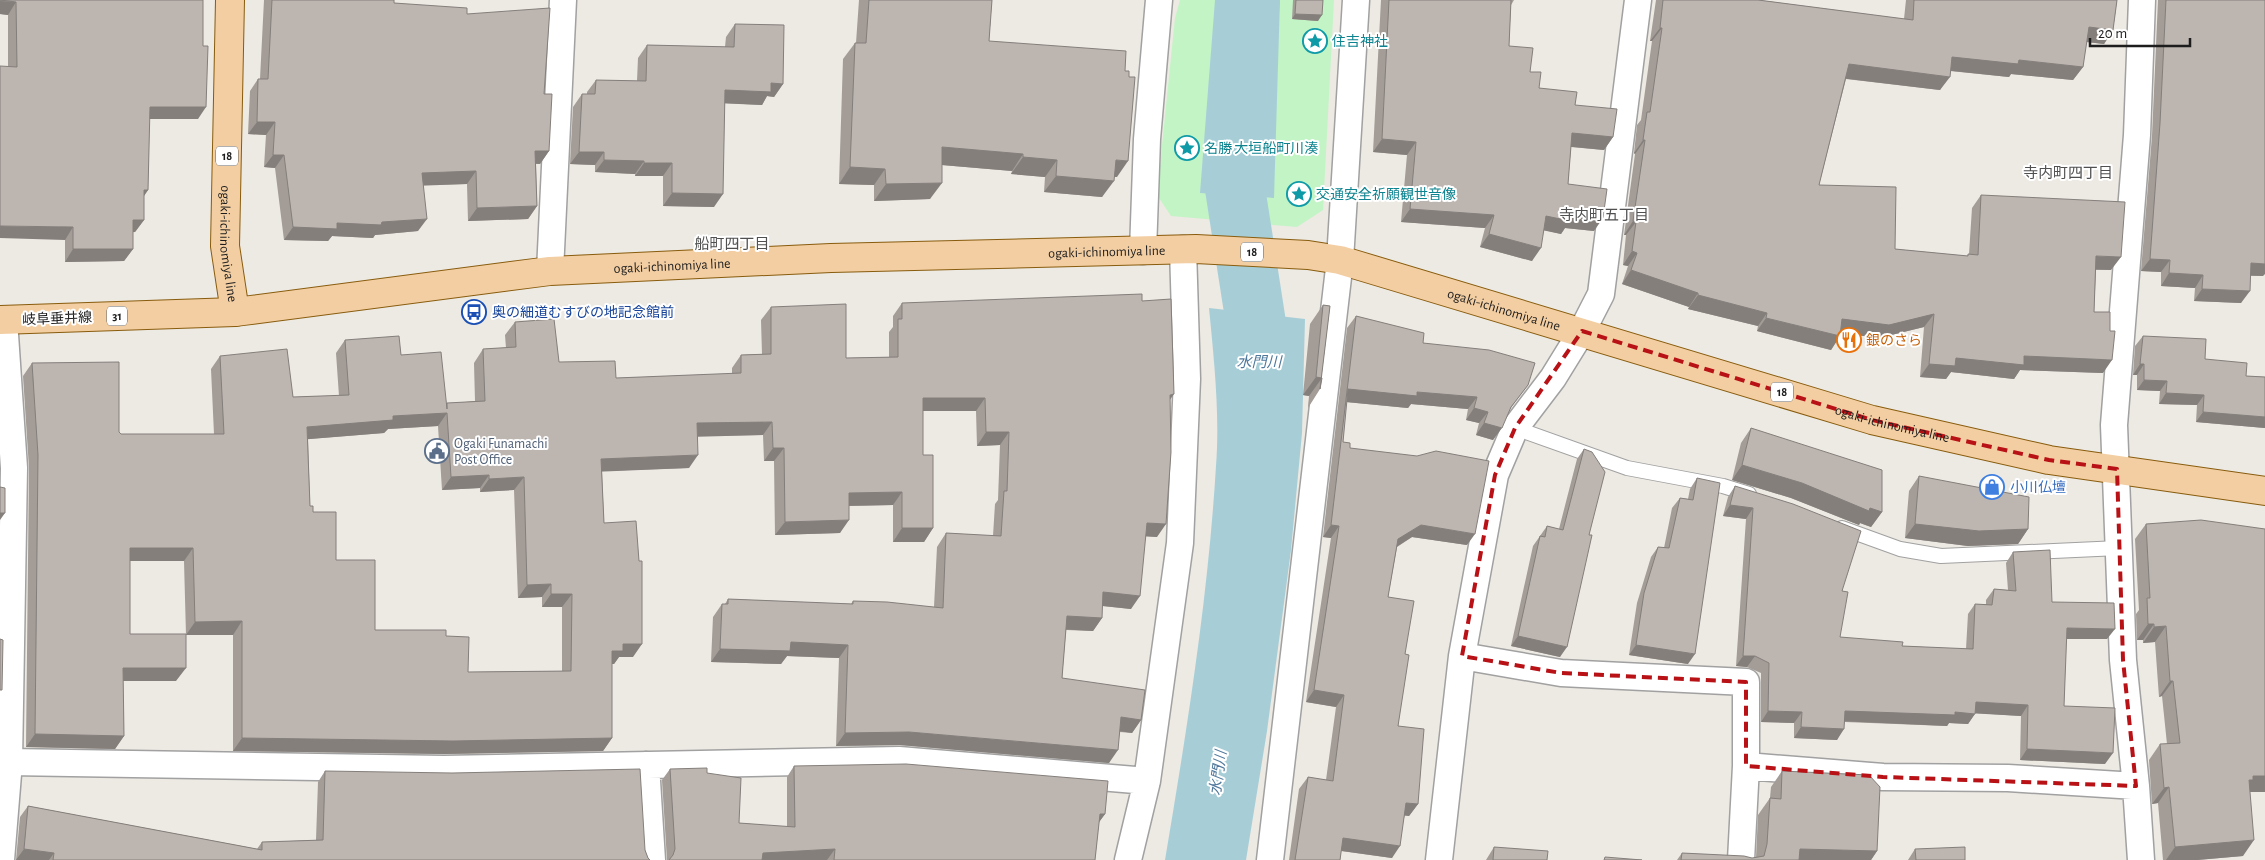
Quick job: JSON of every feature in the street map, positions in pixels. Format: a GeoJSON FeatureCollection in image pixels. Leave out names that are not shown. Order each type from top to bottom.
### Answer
{"type":"FeatureCollection","features":[{"type":"Feature","properties":{"kind":"main road","name":"ogaki-ichinomiya line"},"geometry":{"type":"LineString","coordinates":[[230,0],[225,246],[235,312],[550,271],[831,258],[1189,249],[1308,255],[1340,260],[1582,331],[1872,420],[2049,460],[2265,491]]}},
{"type":"Feature","properties":{"kind":"main road","name":"岐阜垂井線"},"geometry":{"type":"LineString","coordinates":[[2,320],[235,312]]}},
{"type":"Feature","properties":{"kind":"street"},"geometry":{"type":"LineString","coordinates":[[550,271],[563,0]]}},
{"type":"Feature","properties":{"kind":"street"},"geometry":{"type":"LineString","coordinates":[[1143,251],[1147,139],[1159,0]]}},
{"type":"Feature","properties":{"kind":"street"},"geometry":{"type":"LineString","coordinates":[[1270,860],[1340,260],[1356,0]]}},
{"type":"Feature","properties":{"kind":"street"},"geometry":{"type":"LineString","coordinates":[[1439,860],[1462,656],[1495,475],[1514,428],[1553,378],[1582,331],[1601,294],[1638,0]]}},
{"type":"Feature","properties":{"kind":"street"},"geometry":{"type":"LineString","coordinates":[[2141,860],[2136,786],[2123,660],[2114,425],[2137,135],[2142,0]]}},
{"type":"Feature","properties":{"kind":"street"},"geometry":{"type":"LineString","coordinates":[[1128,860],[1146,780],[1180,543],[1187,379],[1189,249]]}},
{"type":"Feature","properties":{"kind":"street"},"geometry":{"type":"LineString","coordinates":[[1,860],[9,762],[5,641],[14,468],[2,320]]}},
{"type":"Feature","properties":{"kind":"street"},"geometry":{"type":"LineString","coordinates":[[1462,656],[1561,674],[1746,682],[1746,766],[1741,860]]}},
{"type":"Feature","properties":{"kind":"street"},"geometry":{"type":"LineString","coordinates":[[9,762],[444,769],[899,760],[1146,780]]}},
{"type":"Feature","properties":{"kind":"street"},"geometry":{"type":"LineString","coordinates":[[646,765],[652,860]]}},
{"type":"Feature","properties":{"kind":"street"},"geometry":{"type":"LineString","coordinates":[[1746,766],[1883,777],[2008,778],[2136,786]]}},
{"type":"Feature","properties":{"kind":"lane"},"geometry":{"type":"LineString","coordinates":[[1514,428],[1627,468],[1723,486],[1760,497]]}},
{"type":"Feature","properties":{"kind":"lane"},"geometry":{"type":"LineString","coordinates":[[1833,524],[1900,549],[1941,556],[2119,548]]}},
{"type":"Feature","properties":{"kind":"highlighted area"},"geometry":{"type":"Polygon","coordinates":[[[1582,331],[1872,420],[2049,460],[2117,469],[2123,660],[2136,786],[1883,777],[1746,766],[1746,682],[1561,673],[1462,656],[1495,475],[1515,428],[1582,331]]]}},
{"type":"Feature","properties":{"kind":"green space"},"geometry":{"type":"Polygon","coordinates":[[[1180,0],[1334,0],[1323,210],[1297,227],[1171,216],[1157,195],[1175,18],[1180,0]]]}},
{"type":"Feature","properties":{"kind":"water"},"geometry":{"type":"Polygon","coordinates":[[[1215,0],[1280,0],[1274,198],[1200,193],[1215,0]]]}},
{"type":"Feature","properties":{"kind":"water","name":"水門川"},"geometry":{"type":"Polygon","coordinates":[[[1209,308],[1305,319],[1302,433],[1291,550],[1267,731],[1246,860],[1165,860],[1196,664],[1208,565],[1216,466],[1216,387],[1209,308]]]}},
{"type":"Feature","properties":{"kind":"building"},"geometry":{"type":"Polygon","coordinates":[[[0,0],[203,0],[203,46],[208,46],[206,107],[150,107],[148,190],[144,190],[144,220],[133,220],[133,249],[73,249],[73,227],[0,226],[0,66],[17,67],[16,2],[0,0]]]}},
{"type":"Feature","properties":{"kind":"building"},"geometry":{"type":"Polygon","coordinates":[[[272,0],[394,0],[394,3],[467,8],[467,14],[550,8],[544,94],[552,94],[549,151],[535,151],[537,206],[477,208],[476,171],[422,173],[427,219],[382,222],[381,225],[337,223],[337,229],[293,227],[284,155],[273,155],[275,122],[257,122],[258,79],[268,79],[272,0]]]}},
{"type":"Feature","properties":{"kind":"building"},"geometry":{"type":"Polygon","coordinates":[[[869,0],[992,0],[989,41],[1126,51],[1125,71],[1129,71],[1129,77],[1135,77],[1128,161],[1116,160],[1114,181],[1056,176],[1057,160],[1023,157],[1023,154],[942,147],[942,183],[886,184],[885,169],[850,167],[855,43],[866,43],[869,0]]]}},
{"type":"Feature","properties":{"kind":"building"},"geometry":{"type":"Polygon","coordinates":[[[1296,0],[1323,0],[1322,15],[1295,14],[1296,0]]]}},
{"type":"Feature","properties":{"kind":"building"},"geometry":{"type":"Polygon","coordinates":[[[1389,0],[1511,0],[1509,46],[1533,48],[1530,72],[1541,72],[1539,88],[1577,92],[1575,105],[1617,109],[1613,137],[1572,133],[1568,184],[1607,189],[1603,218],[1571,215],[1570,221],[1546,216],[1541,248],[1489,234],[1494,215],[1410,209],[1416,142],[1382,139],[1389,0]]]}},
{"type":"Feature","properties":{"kind":"building"},"geometry":{"type":"Polygon","coordinates":[[[1663,0],[1758,0],[1913,20],[1914,0],[2117,0],[2113,30],[2089,27],[2083,67],[2019,60],[2018,64],[1952,57],[1950,77],[1849,64],[1819,185],[1896,187],[1895,249],[1968,256],[1968,254],[1978,255],[1981,195],[2125,202],[2121,257],[2096,256],[2094,312],[2110,312],[2110,331],[2115,331],[2112,360],[2024,356],[2024,365],[1956,358],[1955,366],[1929,364],[1934,314],[1889,325],[1842,319],[1840,336],[1766,318],[1767,313],[1698,295],[1698,293],[1631,270],[1637,253],[1632,251],[1636,222],[1633,221],[1645,140],[1643,140],[1647,112],[1650,112],[1662,28],[1660,28],[1663,0]]]}},
{"type":"Feature","properties":{"kind":"building"},"geometry":{"type":"Polygon","coordinates":[[[2166,0],[2265,0],[2265,264],[2251,263],[2250,291],[2202,289],[2203,275],[2169,273],[2170,260],[2150,259],[2160,123],[2166,0]]]}},
{"type":"Feature","properties":{"kind":"building"},"geometry":{"type":"Polygon","coordinates":[[[735,24],[784,25],[783,84],[771,83],[771,92],[725,90],[723,194],[672,193],[672,163],[604,160],[604,152],[579,152],[582,94],[595,94],[596,80],[646,81],[647,45],[734,47],[735,24]]]}},
{"type":"Feature","properties":{"kind":"building"},"geometry":{"type":"Polygon","coordinates":[[[1142,294],[1142,301],[1171,299],[1174,394],[1170,395],[1171,452],[1166,524],[1147,523],[1140,596],[1103,592],[1102,618],[1067,616],[1062,678],[1145,690],[1141,720],[1121,717],[1118,750],[909,732],[845,733],[848,645],[791,642],[790,651],[720,649],[722,604],[728,604],[728,599],[853,604],[853,601],[887,602],[943,608],[946,533],[1001,536],[1004,491],[1007,491],[1009,432],[986,432],[985,398],[923,398],[923,455],[933,455],[933,528],[902,528],[902,492],[849,493],[849,520],[785,522],[784,448],[773,448],[772,422],[697,423],[698,455],[601,459],[604,523],[636,521],[639,561],[642,561],[642,644],[623,644],[623,651],[612,651],[612,738],[453,741],[242,738],[242,621],[195,622],[193,548],[130,548],[130,634],[186,634],[186,668],[123,668],[124,736],[35,734],[38,455],[32,363],[119,362],[119,432],[121,434],[224,434],[220,356],[287,349],[293,397],[349,395],[345,340],[399,336],[401,355],[441,352],[447,409],[447,403],[485,401],[483,349],[516,347],[515,322],[554,319],[559,362],[615,361],[616,378],[741,373],[741,355],[771,354],[771,307],[846,304],[846,358],[898,357],[898,319],[902,319],[902,303],[1142,294]],[[447,413],[393,416],[393,420],[307,427],[310,506],[313,506],[313,512],[336,512],[336,560],[375,560],[375,630],[446,630],[446,636],[469,637],[468,672],[571,671],[572,594],[551,594],[551,584],[527,585],[524,477],[489,479],[489,475],[451,477],[447,413]]]}},
{"type":"Feature","properties":{"kind":"building"},"geometry":{"type":"Polygon","coordinates":[[[1323,305],[1330,306],[1321,378],[1316,377],[1323,305]]]}},
{"type":"Feature","properties":{"kind":"building"},"geometry":{"type":"Polygon","coordinates":[[[1356,316],[1424,333],[1423,343],[1489,350],[1535,363],[1528,385],[1511,407],[1502,428],[1484,423],[1488,412],[1474,408],[1477,397],[1417,392],[1417,396],[1348,389],[1343,442],[1350,443],[1350,448],[1417,456],[1436,451],[1489,461],[1475,534],[1421,525],[1398,539],[1388,597],[1414,601],[1405,654],[1409,655],[1398,726],[1424,729],[1418,804],[1406,803],[1400,846],[1343,838],[1340,860],[1295,860],[1308,777],[1333,781],[1344,695],[1314,690],[1339,526],[1331,525],[1356,316]]]}},
{"type":"Feature","properties":{"kind":"building"},"geometry":{"type":"Polygon","coordinates":[[[2143,336],[2206,339],[2205,359],[2247,363],[2246,376],[2265,377],[2265,417],[2203,412],[2204,395],[2166,393],[2167,381],[2144,380],[2144,364],[2140,364],[2143,336]]]}},
{"type":"Feature","properties":{"kind":"building"},"geometry":{"type":"Polygon","coordinates":[[[1751,428],[1882,470],[1882,512],[1870,508],[1869,511],[1802,483],[1742,465],[1751,428]]]}},
{"type":"Feature","properties":{"kind":"building"},"geometry":{"type":"Polygon","coordinates":[[[1584,449],[1592,452],[1605,472],[1589,535],[1592,535],[1567,647],[1518,636],[1540,536],[1545,537],[1547,526],[1563,530],[1584,449]]]}},
{"type":"Feature","properties":{"kind":"building"},"geometry":{"type":"Polygon","coordinates":[[[1919,476],[2029,497],[2028,529],[1979,531],[1915,524],[1919,476]]]}},
{"type":"Feature","properties":{"kind":"building"},"geometry":{"type":"Polygon","coordinates":[[[1697,478],[1720,483],[1695,654],[1636,645],[1644,593],[1658,547],[1669,548],[1680,498],[1693,500],[1697,478]]]}},
{"type":"Feature","properties":{"kind":"building"},"geometry":{"type":"Polygon","coordinates":[[[1735,486],[1793,504],[1861,531],[1842,591],[1848,592],[1840,637],[1903,642],[1902,646],[1973,649],[1975,604],[1992,605],[1994,589],[2016,591],[2013,552],[2050,550],[2052,602],[2114,603],[2115,629],[2067,628],[2064,706],[2115,708],[2113,753],[2027,749],[2028,705],[1976,702],[1975,714],[1955,712],[1955,715],[1845,711],[1844,729],[1801,727],[1802,712],[1768,711],[1769,663],[1755,656],[1743,656],[1753,508],[1730,505],[1735,486]]]}},
{"type":"Feature","properties":{"kind":"building"},"geometry":{"type":"Polygon","coordinates":[[[0,487],[5,488],[5,513],[0,513],[0,487]]]}},
{"type":"Feature","properties":{"kind":"building"},"geometry":{"type":"Polygon","coordinates":[[[2201,520],[2265,529],[2265,776],[2253,776],[2253,780],[2249,780],[2254,840],[2175,847],[2169,787],[2164,788],[2160,744],[2180,743],[2173,681],[2170,681],[2166,626],[2154,627],[2154,624],[2148,624],[2147,598],[2150,598],[2146,524],[2201,520]]]}},
{"type":"Feature","properties":{"kind":"building"},"geometry":{"type":"Polygon","coordinates":[[[0,639],[3,640],[2,690],[0,690],[0,639]]]}},
{"type":"Feature","properties":{"kind":"building"},"geometry":{"type":"Polygon","coordinates":[[[906,764],[1108,781],[1105,814],[1100,814],[1095,860],[834,860],[835,849],[763,853],[762,860],[669,860],[675,849],[670,769],[707,768],[707,773],[741,778],[739,823],[795,827],[794,766],[906,764]]]}},
{"type":"Feature","properties":{"kind":"building"},"geometry":{"type":"Polygon","coordinates":[[[640,769],[645,850],[650,860],[53,860],[54,853],[24,849],[28,806],[262,850],[262,842],[323,840],[325,771],[452,773],[640,769]]]}},
{"type":"Feature","properties":{"kind":"building"},"geometry":{"type":"Polygon","coordinates":[[[1782,771],[1869,775],[1880,787],[1877,851],[1800,849],[1799,860],[1681,860],[1682,853],[1752,858],[1764,856],[1767,844],[1770,798],[1781,799],[1782,771]]]}},
{"type":"Feature","properties":{"kind":"building"},"geometry":{"type":"Polygon","coordinates":[[[1494,847],[1548,851],[1547,860],[1493,860],[1494,847]]]}},
{"type":"Feature","properties":{"kind":"building"},"geometry":{"type":"Polygon","coordinates":[[[1965,847],[1965,860],[1916,860],[1915,849],[1965,847]]]}},
{"type":"Feature","properties":{"kind":"building"},"geometry":{"type":"Polygon","coordinates":[[[1605,857],[1642,860],[1604,860],[1605,857]]]}},
{"type":"Feature","properties":{"kind":"waterway","name":"水門川"},"geometry":{"type":"LineString","coordinates":[[1250,0],[1234,182],[1257,330],[1260,396]]}},
{"type":"Feature","properties":{"kind":"place","name":"住吉神社"},"geometry":{"type":"Point","coordinates":[1315,41]}},
{"type":"Feature","properties":{"kind":"place","name":"名勝 大垣船町川湊"},"geometry":{"type":"Point","coordinates":[1187,148]}},
{"type":"Feature","properties":{"kind":"place","name":"交通安全祈願観世音像"},"geometry":{"type":"Point","coordinates":[1299,194]}},
{"type":"Feature","properties":{"kind":"place","name":"奥の細道むすびの地記念館前"},"geometry":{"type":"Point","coordinates":[474,312]}},
{"type":"Feature","properties":{"kind":"place","name":"銀のさら"},"geometry":{"type":"Point","coordinates":[1849,340]}},
{"type":"Feature","properties":{"kind":"place","name":"Ogaki Funamachi Post Office"},"geometry":{"type":"Point","coordinates":[437,451]}},
{"type":"Feature","properties":{"kind":"place","name":"小川仏壇"},"geometry":{"type":"Point","coordinates":[1992,487]}},
{"type":"Feature","properties":{"kind":"district","name":"寺内町四丁目"},"geometry":{"type":"Point","coordinates":[2068,173]}},
{"type":"Feature","properties":{"kind":"district","name":"寺内町五丁目"},"geometry":{"type":"Point","coordinates":[1604,215]}},
{"type":"Feature","properties":{"kind":"district","name":"船町四丁目"},"geometry":{"type":"Point","coordinates":[732,244]}}]}
